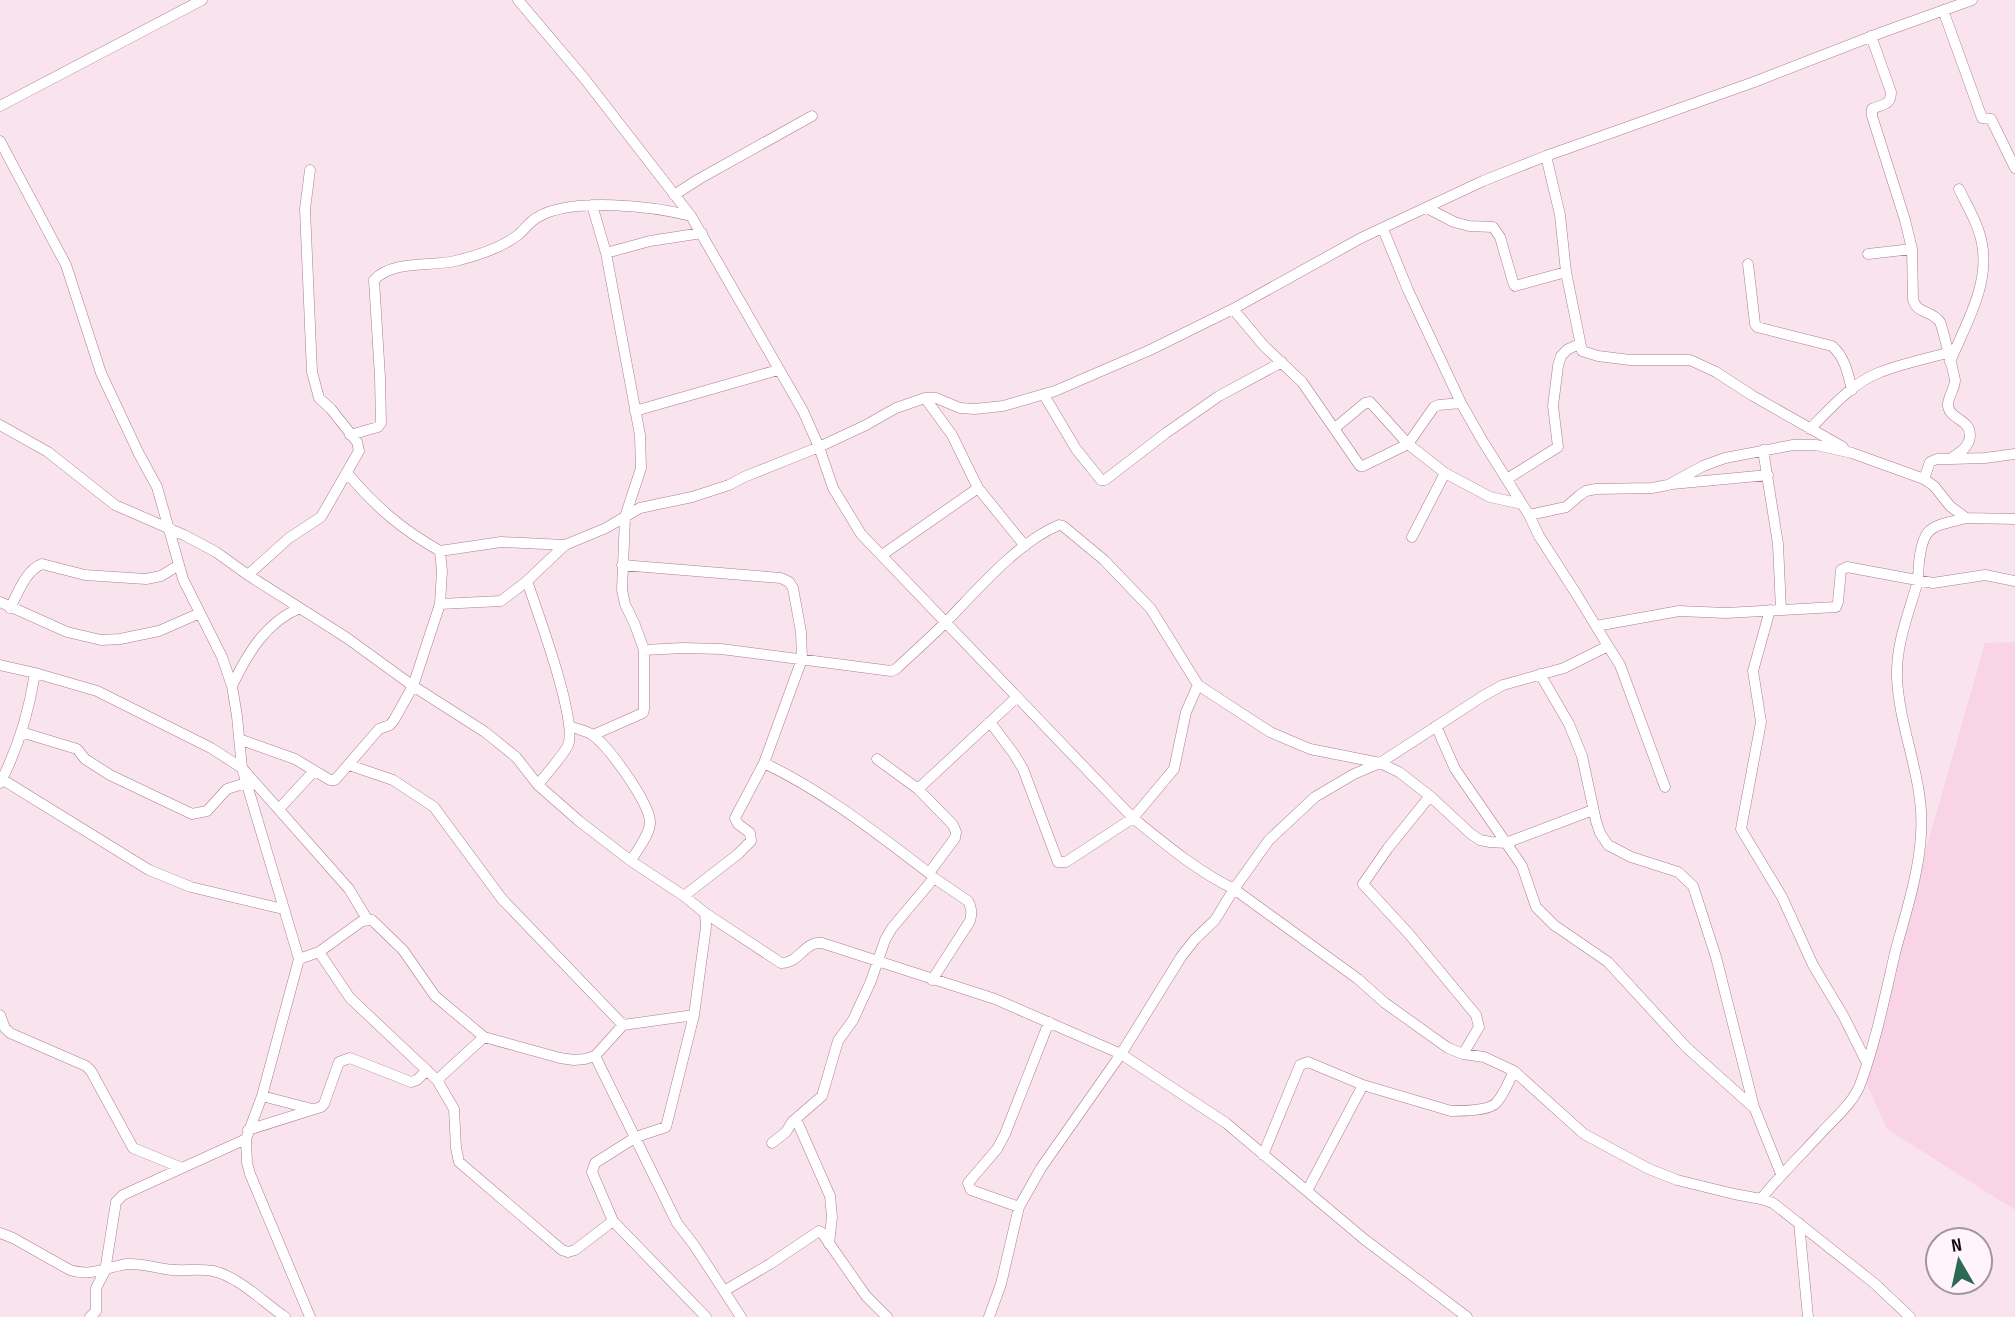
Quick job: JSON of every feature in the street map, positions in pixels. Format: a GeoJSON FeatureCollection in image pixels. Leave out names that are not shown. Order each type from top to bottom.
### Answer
{"type":"FeatureCollection","features":[{"type":"Feature","properties":{"kind":"street"},"geometry":{"type":"LineString","coordinates":[[0,106],[202,0]]}},
{"type":"Feature","properties":{"kind":"street"},"geometry":{"type":"LineString","coordinates":[[517,0],[584,78],[702,233],[803,411],[833,488],[862,534],[1133,818],[1180,856],[1234,889],[1448,1048],[1463,1054],[1484,1057],[1514,1071],[1584,1134],[1649,1169],[1677,1180],[1773,1203],[1874,1283],[1910,1317]]}},
{"type":"Feature","properties":{"kind":"street"},"geometry":{"type":"LineString","coordinates":[[440,604],[501,601],[527,582],[565,545],[649,506],[712,492],[819,447],[896,408],[925,398],[936,398],[960,408],[975,409],[1003,406],[1044,395],[1150,350],[1383,229],[1483,181],[1972,0]]}},
{"type":"Feature","properties":{"kind":"street"},"geometry":{"type":"LineString","coordinates":[[1943,10],[1982,118],[1991,119],[2015,168]]}},
{"type":"Feature","properties":{"kind":"street"},"geometry":{"type":"LineString","coordinates":[[1871,36],[1891,92],[1888,103],[1872,109],[1872,116],[1912,249],[1913,299],[1919,310],[1933,314],[1941,323],[1955,382],[1949,409],[1967,425],[1970,437],[1967,446],[1950,459]]}},
{"type":"Feature","properties":{"kind":"street"},"geometry":{"type":"LineString","coordinates":[[674,195],[812,116]]}},
{"type":"Feature","properties":{"kind":"street"},"geometry":{"type":"LineString","coordinates":[[0,141],[66,265],[101,373],[157,487],[183,579],[222,657],[232,686],[242,768],[299,959],[262,1096],[247,1135],[247,1163],[310,1317]]}},
{"type":"Feature","properties":{"kind":"street"},"geometry":{"type":"LineString","coordinates":[[1545,156],[1560,215],[1566,272],[1582,351],[1608,358],[1690,360],[1716,372],[1852,453]]}},
{"type":"Feature","properties":{"kind":"street"},"geometry":{"type":"LineString","coordinates":[[248,575],[289,538],[321,517],[347,474],[359,447],[331,409],[319,398],[312,372],[305,209],[310,170]]}},
{"type":"Feature","properties":{"kind":"street"},"geometry":{"type":"LineString","coordinates":[[1949,357],[1978,297],[1983,266],[1980,233],[1959,189]]}},
{"type":"Feature","properties":{"kind":"street"},"geometry":{"type":"LineString","coordinates":[[350,435],[381,424],[374,280],[382,272],[477,255],[518,235],[540,216],[554,210],[592,205],[656,208],[691,216]]}},
{"type":"Feature","properties":{"kind":"street"},"geometry":{"type":"LineString","coordinates":[[592,205],[606,253],[640,435],[641,468],[625,517],[622,597],[644,650],[644,712],[593,735]]}},
{"type":"Feature","properties":{"kind":"street"},"geometry":{"type":"LineString","coordinates":[[1427,208],[1454,222],[1493,227],[1500,237],[1515,286],[1566,272]]}},
{"type":"Feature","properties":{"kind":"street"},"geometry":{"type":"LineString","coordinates":[[1383,229],[1408,290],[1461,402],[1539,536],[1620,665],[1665,787]]}},
{"type":"Feature","properties":{"kind":"street"},"geometry":{"type":"LineString","coordinates":[[606,253],[650,241],[702,233]]}},
{"type":"Feature","properties":{"kind":"street"},"geometry":{"type":"LineString","coordinates":[[1868,254],[1912,249]]}},
{"type":"Feature","properties":{"kind":"street"},"geometry":{"type":"LineString","coordinates":[[1748,264],[1757,327],[1832,346],[1840,352],[1852,390]]}},
{"type":"Feature","properties":{"kind":"street"},"geometry":{"type":"LineString","coordinates":[[1233,309],[1264,346],[1302,382],[1362,466],[1408,444],[1434,407],[1461,402]]}},
{"type":"Feature","properties":{"kind":"street"},"geometry":{"type":"LineString","coordinates":[[1507,479],[1558,447],[1553,406],[1558,366],[1561,356],[1568,349],[1580,344]]}},
{"type":"Feature","properties":{"kind":"street"},"geometry":{"type":"LineString","coordinates":[[1810,429],[1852,390],[1878,373],[1949,357]]}},
{"type":"Feature","properties":{"kind":"street"},"geometry":{"type":"LineString","coordinates":[[1044,395],[1076,449],[1101,480],[1105,480],[1219,396],[1282,362]]}},
{"type":"Feature","properties":{"kind":"street"},"geometry":{"type":"LineString","coordinates":[[635,411],[778,370]]}},
{"type":"Feature","properties":{"kind":"street"},"geometry":{"type":"LineString","coordinates":[[925,398],[952,435],[978,488],[1025,546]]}},
{"type":"Feature","properties":{"kind":"street"},"geometry":{"type":"LineString","coordinates":[[1335,428],[1365,403],[1370,402],[1408,444],[1444,473],[1490,498],[1522,504]]}},
{"type":"Feature","properties":{"kind":"street"},"geometry":{"type":"LineString","coordinates":[[0,425],[48,452],[115,505],[216,552],[485,732],[516,757],[538,785],[579,821],[631,861],[781,963],[791,962],[818,942],[995,999],[1121,1054],[1226,1123],[1364,1239],[1467,1317]]}},
{"type":"Feature","properties":{"kind":"street"},"geometry":{"type":"LineString","coordinates":[[1668,485],[1703,466],[1725,458],[1803,444],[1852,453],[1924,479],[1966,518]]}},
{"type":"Feature","properties":{"kind":"street"},"geometry":{"type":"LineString","coordinates":[[1763,450],[1778,544],[1775,610],[1754,671],[1761,722],[1741,829],[1782,897],[1813,965],[1867,1063]]}},
{"type":"Feature","properties":{"kind":"street"},"geometry":{"type":"LineString","coordinates":[[1924,479],[1930,462],[1937,459],[2015,454]]}},
{"type":"Feature","properties":{"kind":"street"},"geometry":{"type":"LineString","coordinates":[[1412,537],[1444,473]]}},
{"type":"Feature","properties":{"kind":"street"},"geometry":{"type":"LineString","coordinates":[[347,474],[391,519],[440,551],[501,542],[565,545]]}},
{"type":"Feature","properties":{"kind":"street"},"geometry":{"type":"LineString","coordinates":[[1529,515],[1566,507],[1580,495],[1596,489],[1652,488],[1768,475]]}},
{"type":"Feature","properties":{"kind":"street"},"geometry":{"type":"LineString","coordinates":[[882,555],[978,488]]}},
{"type":"Feature","properties":{"kind":"street"},"geometry":{"type":"LineString","coordinates":[[1761,1199],[1844,1108],[1860,1085],[1912,889],[1922,817],[1916,769],[1900,705],[1897,661],[1901,637],[1918,581],[1922,542],[1933,526],[1966,518],[2015,519]]}},
{"type":"Feature","properties":{"kind":"street"},"geometry":{"type":"LineString","coordinates":[[644,650],[721,649],[891,671],[946,622],[987,579],[1025,546],[1059,525],[1104,560],[1151,610],[1198,685],[1270,732],[1326,754],[1380,763],[1399,772],[1480,840],[1506,844],[1593,810]]}},
{"type":"Feature","properties":{"kind":"street"},"geometry":{"type":"LineString","coordinates":[[239,739],[295,759],[332,780],[349,765],[379,729],[390,725],[413,686],[440,604],[440,551]]}},
{"type":"Feature","properties":{"kind":"street"},"geometry":{"type":"LineString","coordinates":[[179,565],[161,576],[146,579],[85,575],[42,564],[35,566],[3,606],[67,632],[101,640],[159,631],[201,613]]}},
{"type":"Feature","properties":{"kind":"street"},"geometry":{"type":"LineString","coordinates":[[622,565],[781,578],[793,588],[801,632],[802,659],[764,763],[735,818],[738,824],[750,833],[751,841],[684,896]]}},
{"type":"Feature","properties":{"kind":"street"},"geometry":{"type":"LineString","coordinates":[[1596,626],[1679,611],[1726,613],[1836,607],[1841,570],[1844,567],[1942,583],[1985,575],[2015,581]]}},
{"type":"Feature","properties":{"kind":"street"},"geometry":{"type":"LineString","coordinates":[[527,582],[553,661],[570,726],[568,746],[538,785]]}},
{"type":"Feature","properties":{"kind":"street"},"geometry":{"type":"LineString","coordinates":[[232,686],[250,652],[269,628],[287,613],[300,608]]}},
{"type":"Feature","properties":{"kind":"street"},"geometry":{"type":"LineString","coordinates":[[989,1317],[1001,1284],[1019,1207],[1048,1158],[1121,1054],[1181,957],[1215,920],[1269,840],[1310,802],[1354,774],[1380,763],[1459,710],[1503,685],[1577,662],[1608,646]]}},
{"type":"Feature","properties":{"kind":"street"},"geometry":{"type":"LineString","coordinates":[[0,665],[97,691],[211,748],[242,768],[349,890],[367,919]]}},
{"type":"Feature","properties":{"kind":"street"},"geometry":{"type":"LineString","coordinates":[[35,673],[31,699],[21,732],[1,780],[149,870],[191,887],[283,909]]}},
{"type":"Feature","properties":{"kind":"street"},"geometry":{"type":"LineString","coordinates":[[1540,674],[1569,724],[1582,756],[1593,810],[1600,833],[1608,845],[1631,857],[1678,872],[1693,886],[1716,957],[1754,1107],[1781,1174]]}},
{"type":"Feature","properties":{"kind":"street"},"geometry":{"type":"LineString","coordinates":[[990,722],[1023,769],[1058,862],[1066,862],[1133,818],[1174,769],[1186,712],[1198,685]]}},
{"type":"Feature","properties":{"kind":"street"},"geometry":{"type":"LineString","coordinates":[[918,789],[1017,697]]}},
{"type":"Feature","properties":{"kind":"street"},"geometry":{"type":"LineString","coordinates":[[570,726],[593,735],[610,751],[633,785],[649,817],[649,828],[631,861]]}},
{"type":"Feature","properties":{"kind":"street"},"geometry":{"type":"LineString","coordinates":[[1436,726],[1455,769],[1522,866],[1536,907],[1554,925],[1608,962],[1686,1047],[1754,1107]]}},
{"type":"Feature","properties":{"kind":"street"},"geometry":{"type":"LineString","coordinates":[[21,732],[77,748],[85,759],[110,775],[192,814],[207,811],[226,789],[246,783]]}},
{"type":"Feature","properties":{"kind":"street"},"geometry":{"type":"LineString","coordinates":[[772,1143],[822,1096],[838,1041],[853,1020],[892,928],[932,875],[955,838],[953,825],[918,789],[877,758]]}},
{"type":"Feature","properties":{"kind":"street"},"geometry":{"type":"LineString","coordinates":[[764,763],[847,810],[968,901],[972,913],[970,921],[932,980]]}},
{"type":"Feature","properties":{"kind":"street"},"geometry":{"type":"LineString","coordinates":[[349,765],[393,780],[434,807],[502,899],[623,1026]]}},
{"type":"Feature","properties":{"kind":"street"},"geometry":{"type":"LineString","coordinates":[[279,809],[314,771]]}},
{"type":"Feature","properties":{"kind":"street"},"geometry":{"type":"LineString","coordinates":[[1430,796],[1363,884],[1409,934],[1476,1015],[1479,1027],[1463,1054]]}},
{"type":"Feature","properties":{"kind":"street"},"geometry":{"type":"LineString","coordinates":[[705,913],[706,927],[694,1015],[669,1122],[663,1129],[636,1137],[595,1163],[592,1172],[613,1222],[706,1317]]}},
{"type":"Feature","properties":{"kind":"street"},"geometry":{"type":"LineString","coordinates":[[299,959],[319,952],[362,921],[372,920],[403,950],[435,996],[484,1037],[574,1060],[595,1056],[623,1026],[694,1015]]}},
{"type":"Feature","properties":{"kind":"street"},"geometry":{"type":"LineString","coordinates":[[319,952],[350,998],[437,1080],[454,1109],[459,1162],[562,1250],[575,1250],[613,1222]]}},
{"type":"Feature","properties":{"kind":"street"},"geometry":{"type":"LineString","coordinates":[[0,1015],[10,1033],[86,1066],[130,1144],[182,1168]]}},
{"type":"Feature","properties":{"kind":"street"},"geometry":{"type":"LineString","coordinates":[[1019,1207],[971,1190],[968,1183],[997,1149],[1005,1134],[1049,1022]]}},
{"type":"Feature","properties":{"kind":"street"},"geometry":{"type":"LineString","coordinates":[[437,1080],[484,1037]]}},
{"type":"Feature","properties":{"kind":"street"},"geometry":{"type":"LineString","coordinates":[[595,1056],[677,1223],[741,1317]]}},
{"type":"Feature","properties":{"kind":"street"},"geometry":{"type":"LineString","coordinates":[[90,1317],[96,1311],[96,1288],[105,1271],[116,1202],[123,1195],[247,1135],[321,1107],[333,1073],[344,1059],[350,1058],[411,1082],[427,1070]]}},
{"type":"Feature","properties":{"kind":"street"},"geometry":{"type":"LineString","coordinates":[[1264,1155],[1300,1065],[1308,1062],[1363,1085],[1441,1110],[1466,1111],[1496,1104],[1514,1071]]}},
{"type":"Feature","properties":{"kind":"street"},"geometry":{"type":"LineString","coordinates":[[1307,1191],[1363,1085]]}},
{"type":"Feature","properties":{"kind":"street"},"geometry":{"type":"LineString","coordinates":[[262,1096],[312,1109]]}},
{"type":"Feature","properties":{"kind":"street"},"geometry":{"type":"LineString","coordinates":[[796,1119],[830,1196],[832,1217],[829,1244]]}},
{"type":"Feature","properties":{"kind":"street"},"geometry":{"type":"LineString","coordinates":[[1799,1223],[1808,1317]]}},
{"type":"Feature","properties":{"kind":"street"},"geometry":{"type":"LineString","coordinates":[[724,1291],[770,1264],[815,1232],[822,1233],[866,1296],[887,1317]]}},
{"type":"Feature","properties":{"kind":"street"},"geometry":{"type":"LineString","coordinates":[[0,1233],[70,1270],[85,1274],[126,1264],[142,1264],[165,1270],[217,1272],[243,1285],[285,1317]]}},
{"type":"Feature","properties":{"kind":"shaded area"},"geometry":{"type":"Polygon","coordinates":[[[2015,642],[2015,1210],[1887,1129],[1862,1073],[1985,643],[2015,642]]]}}]}
